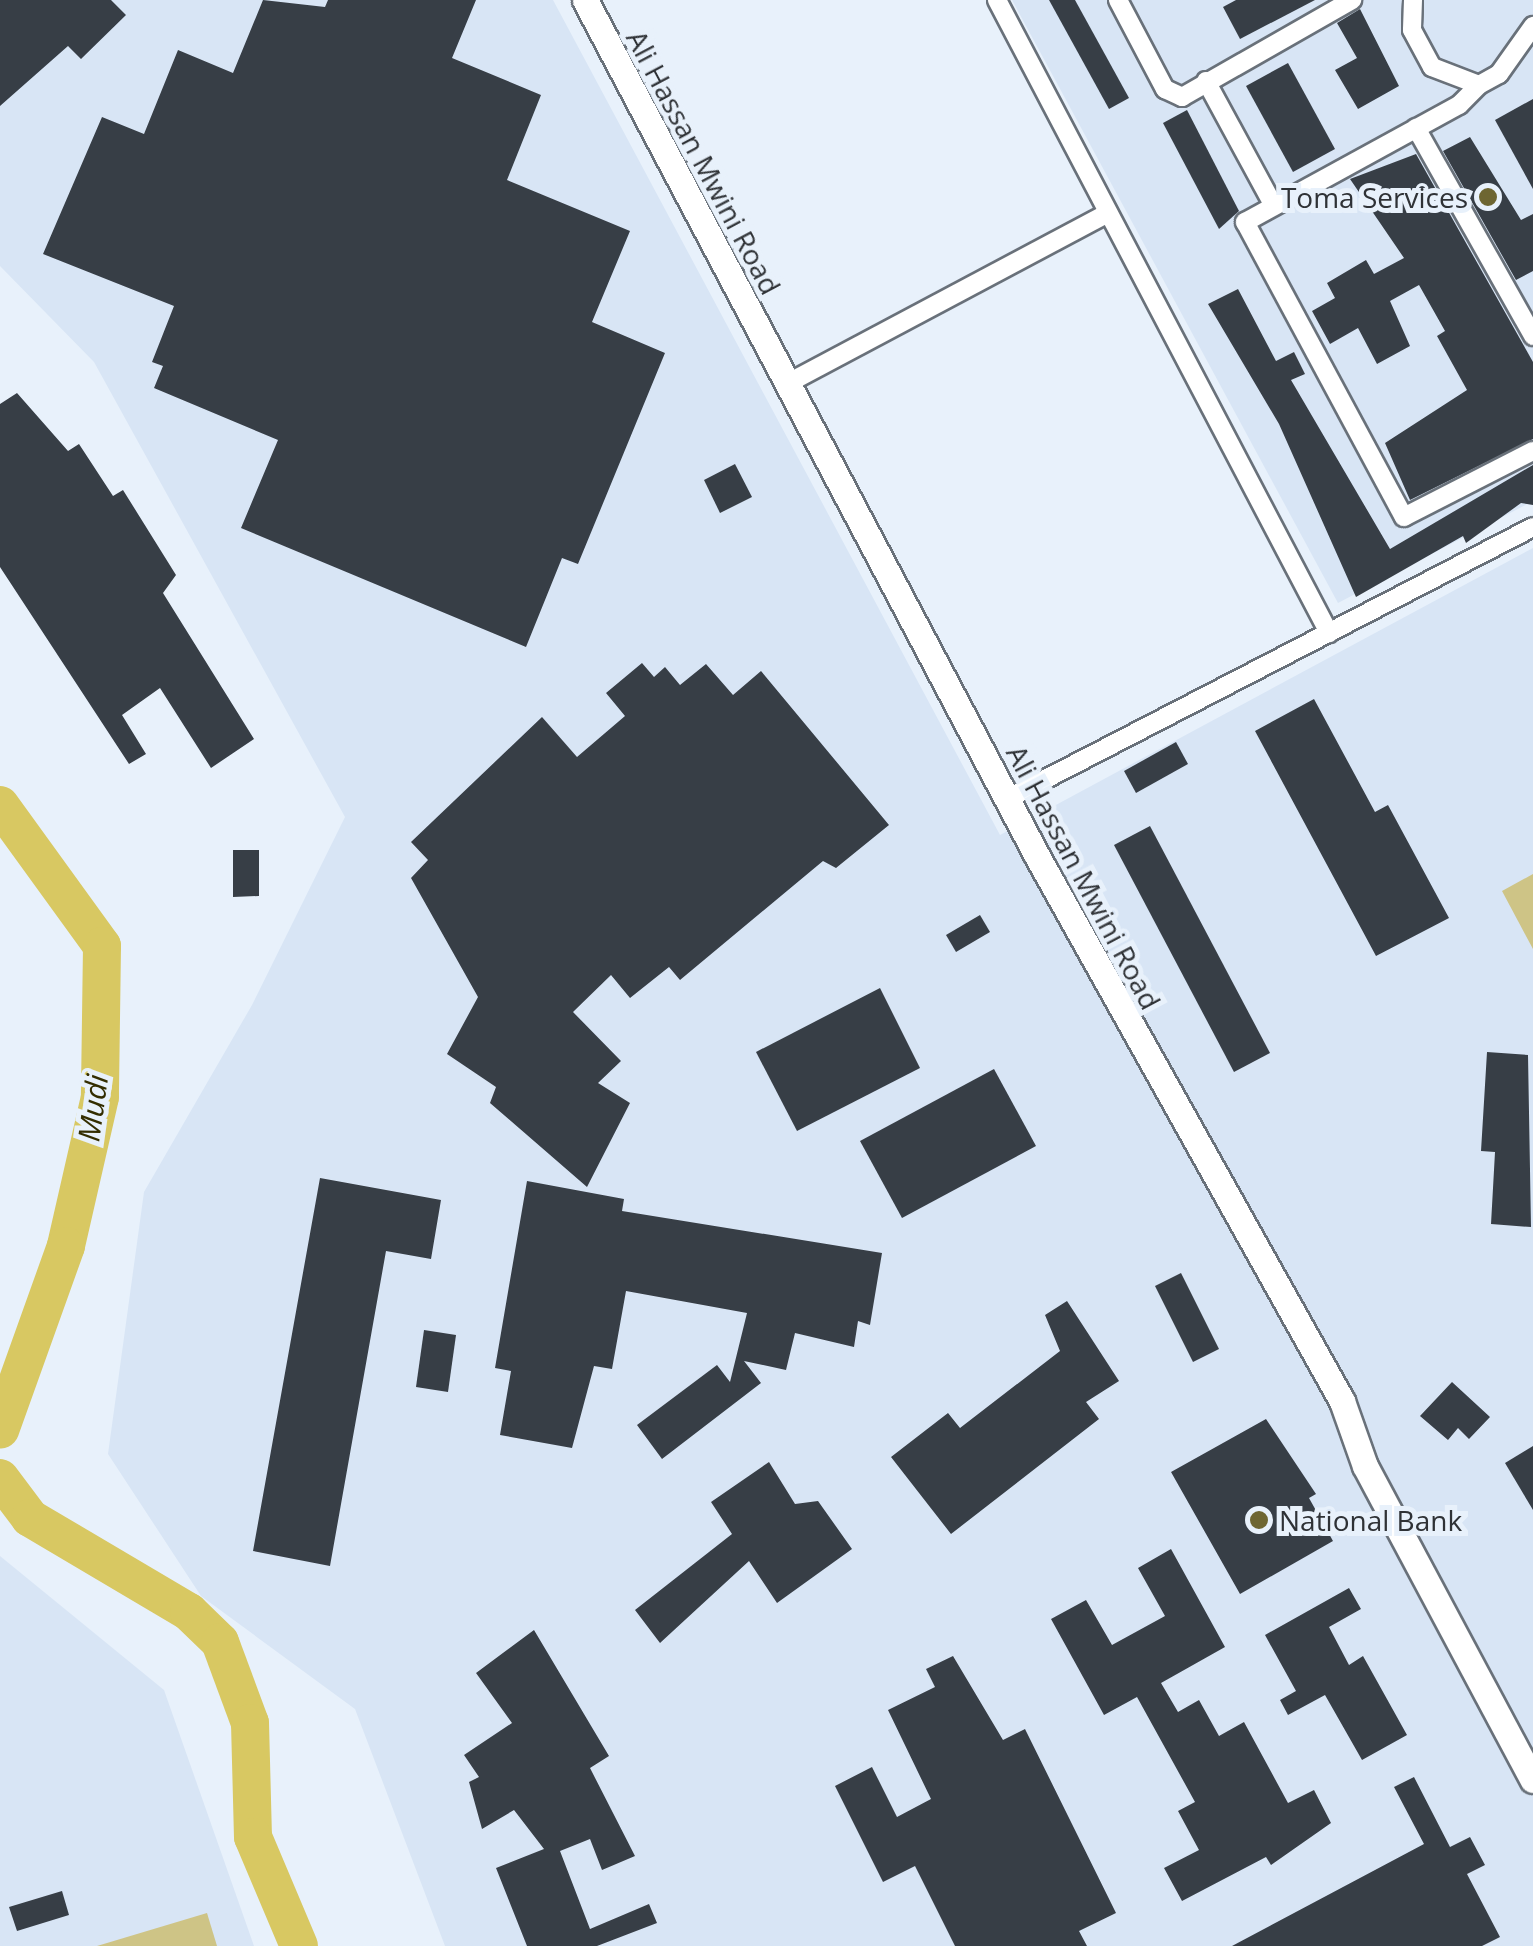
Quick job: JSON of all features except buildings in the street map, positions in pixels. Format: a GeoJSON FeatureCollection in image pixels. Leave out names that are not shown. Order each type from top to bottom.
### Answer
{"type":"FeatureCollection","features":[{"type":"Feature","properties":{"kind":"main road","name":"Ali Hassan Mwini Road"},"geometry":{"type":"LineString","coordinates":[[584,0],[792,381],[1007,799],[1342,1401],[1365,1466],[1533,1780]]}},
{"type":"Feature","properties":{"kind":"street"},"geometry":{"type":"LineString","coordinates":[[997,0],[1329,633]]}},
{"type":"Feature","properties":{"kind":"street"},"geometry":{"type":"LineString","coordinates":[[1118,0],[1164,89],[1182,97],[1352,0]]}},
{"type":"Feature","properties":{"kind":"street"},"geometry":{"type":"LineString","coordinates":[[1413,0],[1412,30],[1432,67],[1479,85]]}},
{"type":"Feature","properties":{"kind":"street"},"geometry":{"type":"LineString","coordinates":[[1533,26],[1499,74],[1416,128],[1245,222],[1249,240],[1404,517],[1533,451]]}},
{"type":"Feature","properties":{"kind":"street"},"geometry":{"type":"LineString","coordinates":[[1206,81],[1274,206]]}},
{"type":"Feature","properties":{"kind":"street"},"geometry":{"type":"LineString","coordinates":[[1416,128],[1533,336]]}},
{"type":"Feature","properties":{"kind":"street"},"geometry":{"type":"LineString","coordinates":[[792,381],[1108,213]]}},
{"type":"Feature","properties":{"kind":"street"},"geometry":{"type":"LineString","coordinates":[[1007,799],[1533,527]]}},
{"type":"Feature","properties":{"kind":"shaded area"},"geometry":{"type":"Polygon","coordinates":[[[0,0],[553,0],[1000,835],[1533,548],[1533,1946],[445,1946],[355,1709],[201,1596],[108,1454],[144,1192],[252,1005],[345,817],[94,362],[0,266],[0,0]]]}},
{"type":"Feature","properties":{"kind":"shaded area"},"geometry":{"type":"Polygon","coordinates":[[[1012,0],[1533,0],[1533,501],[1338,603],[1012,0]]]}},
{"type":"Feature","properties":{"kind":"shaded area"},"geometry":{"type":"Polygon","coordinates":[[[1533,874],[1533,949],[1502,891],[1533,874]]]}},
{"type":"Feature","properties":{"kind":"shaded area"},"geometry":{"type":"Polygon","coordinates":[[[0,1556],[164,1690],[254,1946],[0,1946],[0,1556]]]}},
{"type":"Feature","properties":{"kind":"shaded area"},"geometry":{"type":"Polygon","coordinates":[[[207,1913],[217,1946],[97,1946],[207,1913]]]}},
{"type":"Feature","properties":{"kind":"waterway","name":"Mudi"},"geometry":{"type":"LineString","coordinates":[[0,805],[102,946],[100,1097],[66,1246],[0,1430]]}},
{"type":"Feature","properties":{"kind":"waterway","name":"Mudi"},"geometry":{"type":"LineString","coordinates":[[0,1478],[30,1518],[189,1612],[220,1642],[250,1723],[253,1837],[299,1946]]}},
{"type":"Feature","properties":{"kind":"place","name":"Toma Services"},"geometry":{"type":"Point","coordinates":[1488,197]}},
{"type":"Feature","properties":{"kind":"place","name":"National Bank"},"geometry":{"type":"Point","coordinates":[1259,1520]}}]}
